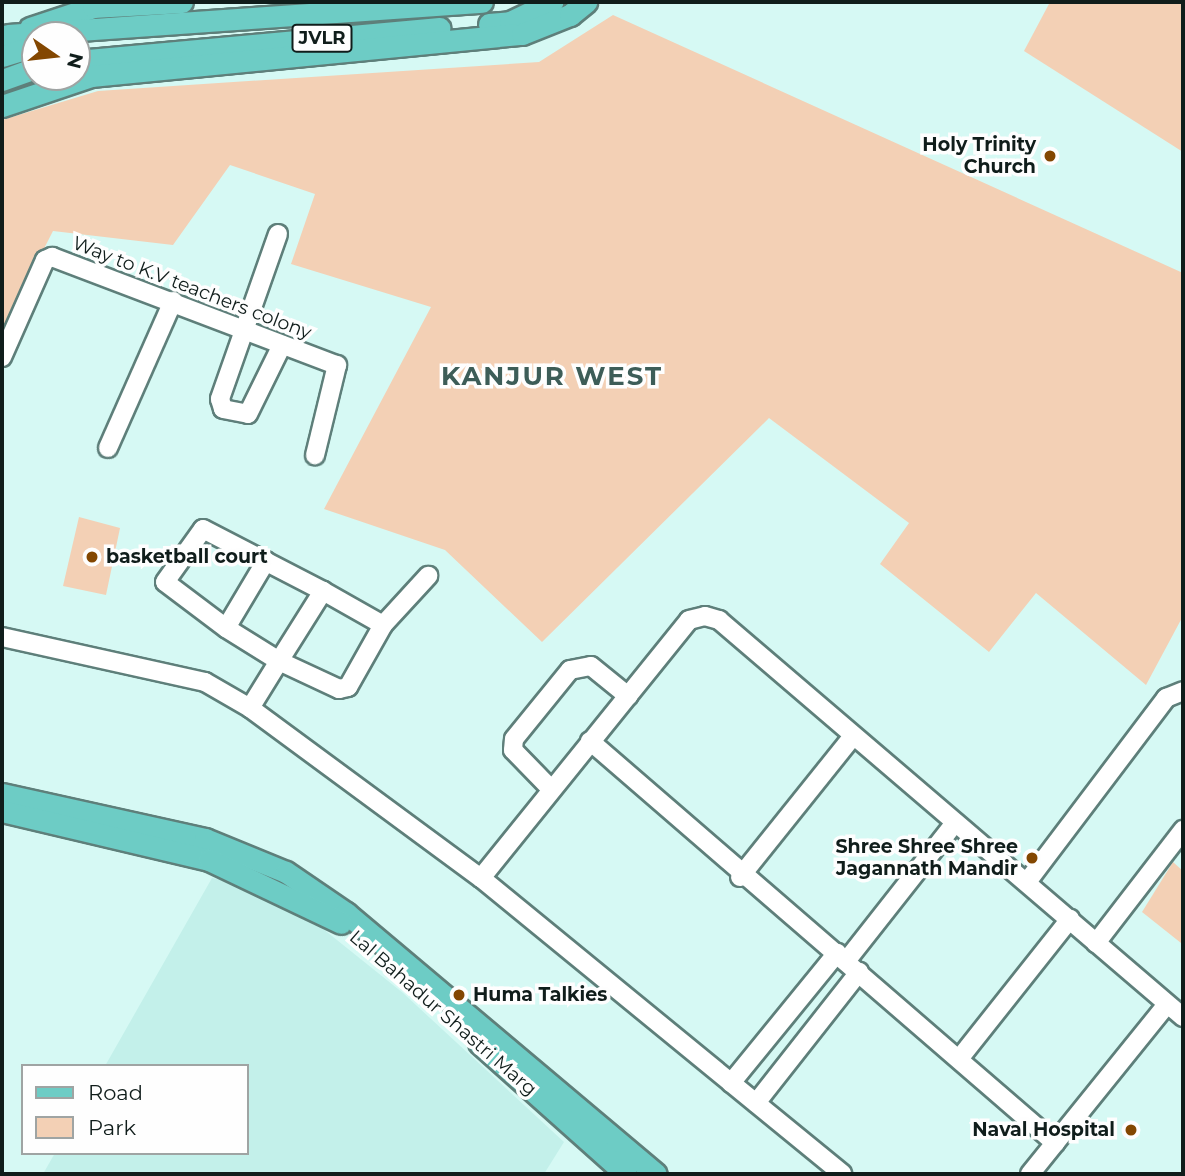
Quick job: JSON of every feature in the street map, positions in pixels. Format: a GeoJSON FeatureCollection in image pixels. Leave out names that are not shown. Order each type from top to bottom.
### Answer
{"type":"FeatureCollection","features":[{"type":"Feature","properties":{"kind":"main road"},"geometry":{"type":"LineString","coordinates":[[4,43],[93,7],[182,2]]}},
{"type":"Feature","properties":{"kind":"main road","name":"JVLR"},"geometry":{"type":"LineString","coordinates":[[91,33],[482,2]]}},
{"type":"Feature","properties":{"kind":"main road","name":"JVLR"},"geometry":{"type":"LineString","coordinates":[[91,62],[510,22],[552,2]]}},
{"type":"Feature","properties":{"kind":"main road"},"geometry":{"type":"LineString","coordinates":[[91,76],[522,34],[570,15],[586,2]]}},
{"type":"Feature","properties":{"kind":"main road"},"geometry":{"type":"LineString","coordinates":[[2,80],[21,73]]}},
{"type":"Feature","properties":{"kind":"main road"},"geometry":{"type":"LineString","coordinates":[[2,106],[36,91]]}},
{"type":"Feature","properties":{"kind":"main road","name":"Lal Bahadur Shastri Marg"},"geometry":{"type":"LineString","coordinates":[[2,794],[205,839],[286,872],[356,921],[656,1174]]}},
{"type":"Feature","properties":{"kind":"main road","name":"Lal Bahadur Shastri Marg"},"geometry":{"type":"LineString","coordinates":[[2,811],[209,860],[341,923],[626,1174]]}},
{"type":"Feature","properties":{"kind":"street"},"geometry":{"type":"LineString","coordinates":[[278,234],[220,400],[231,413],[248,414],[256,405],[282,345]]}},
{"type":"Feature","properties":{"kind":"street","name":"Way to K.V teachers colony"},"geometry":{"type":"LineString","coordinates":[[2,357],[45,260],[52,257],[337,365],[315,455]]}},
{"type":"Feature","properties":{"kind":"street"},"geometry":{"type":"LineString","coordinates":[[108,448],[173,301]]}},
{"type":"Feature","properties":{"kind":"street"},"geometry":{"type":"LineString","coordinates":[[383,625],[203,529],[165,582],[226,628],[279,661],[339,689],[348,687],[383,625],[428,576]]}},
{"type":"Feature","properties":{"kind":"street"},"geometry":{"type":"LineString","coordinates":[[226,628],[267,561]]}},
{"type":"Feature","properties":{"kind":"street"},"geometry":{"type":"LineString","coordinates":[[250,708],[323,591]]}},
{"type":"Feature","properties":{"kind":"street"},"geometry":{"type":"LineString","coordinates":[[481,878],[550,788],[690,620],[705,616],[719,620],[852,737],[1027,882],[1183,1017]]}},
{"type":"Feature","properties":{"kind":"street"},"geometry":{"type":"LineString","coordinates":[[2,637],[205,682],[250,708],[481,878],[842,1174]]}},
{"type":"Feature","properties":{"kind":"street"},"geometry":{"type":"LineString","coordinates":[[550,788],[513,750],[514,739],[570,670],[592,666],[628,696]]}},
{"type":"Feature","properties":{"kind":"street"},"geometry":{"type":"LineString","coordinates":[[1027,882],[1118,773],[1166,698],[1183,691]]}},
{"type":"Feature","properties":{"kind":"street"},"geometry":{"type":"LineString","coordinates":[[1140,741],[1157,729]]}},
{"type":"Feature","properties":{"kind":"street"},"geometry":{"type":"LineString","coordinates":[[740,877],[852,737]]}},
{"type":"Feature","properties":{"kind":"street"},"geometry":{"type":"LineString","coordinates":[[590,741],[740,877],[848,962],[1055,1143]]}},
{"type":"Feature","properties":{"kind":"street"},"geometry":{"type":"LineString","coordinates":[[756,1102],[848,962],[954,824]]}},
{"type":"Feature","properties":{"kind":"street"},"geometry":{"type":"LineString","coordinates":[[1097,943],[1183,830]]}},
{"type":"Feature","properties":{"kind":"street"},"geometry":{"type":"LineString","coordinates":[[959,1059],[1070,919]]}},
{"type":"Feature","properties":{"kind":"street"},"geometry":{"type":"LineString","coordinates":[[731,1083],[848,962]]}},
{"type":"Feature","properties":{"kind":"street"},"geometry":{"type":"LineString","coordinates":[[1030,1174],[1167,1004]]}},
{"type":"Feature","properties":{"kind":"shaded area"},"geometry":{"type":"Polygon","coordinates":[[[212,878],[239,883],[322,928],[403,993],[564,1142],[544,1174],[43,1174],[54,1155],[248,1155],[248,1064],[106,1064],[212,878]]]}},
{"type":"Feature","properties":{"kind":"green space"},"geometry":{"type":"Polygon","coordinates":[[[1050,2],[1183,2],[1183,152],[1024,51],[1050,2]]]}},
{"type":"Feature","properties":{"kind":"green space"},"geometry":{"type":"Polygon","coordinates":[[[613,15],[1183,273],[1183,616],[1146,685],[1036,593],[989,652],[880,564],[909,523],[769,418],[542,642],[445,550],[324,509],[431,307],[291,264],[315,194],[230,165],[173,245],[53,231],[2,331],[2,120],[98,91],[539,62],[613,15]]]}},
{"type":"Feature","properties":{"kind":"green space","name":"basketball court"},"geometry":{"type":"Polygon","coordinates":[[[79,517],[120,528],[106,595],[63,586],[79,517]]]}},
{"type":"Feature","properties":{"kind":"green space"},"geometry":{"type":"Polygon","coordinates":[[[1173,862],[1183,871],[1181,943],[1142,912],[1173,862]]]}},
{"type":"Feature","properties":{"kind":"place","name":"Holy Trinity Church"},"geometry":{"type":"Point","coordinates":[1050,156]}},
{"type":"Feature","properties":{"kind":"place","name":"basketball court"},"geometry":{"type":"Point","coordinates":[92,557]}},
{"type":"Feature","properties":{"kind":"place","name":"Shree Shree Shree Jagannath Mandir"},"geometry":{"type":"Point","coordinates":[1032,858]}},
{"type":"Feature","properties":{"kind":"place","name":"Huma Talkies"},"geometry":{"type":"Point","coordinates":[459,995]}},
{"type":"Feature","properties":{"kind":"place","name":"Naval Hospital"},"geometry":{"type":"Point","coordinates":[1131,1130]}},
{"type":"Feature","properties":{"kind":"district","name":"KANJUR WEST"},"geometry":{"type":"Point","coordinates":[552,377]}}]}
